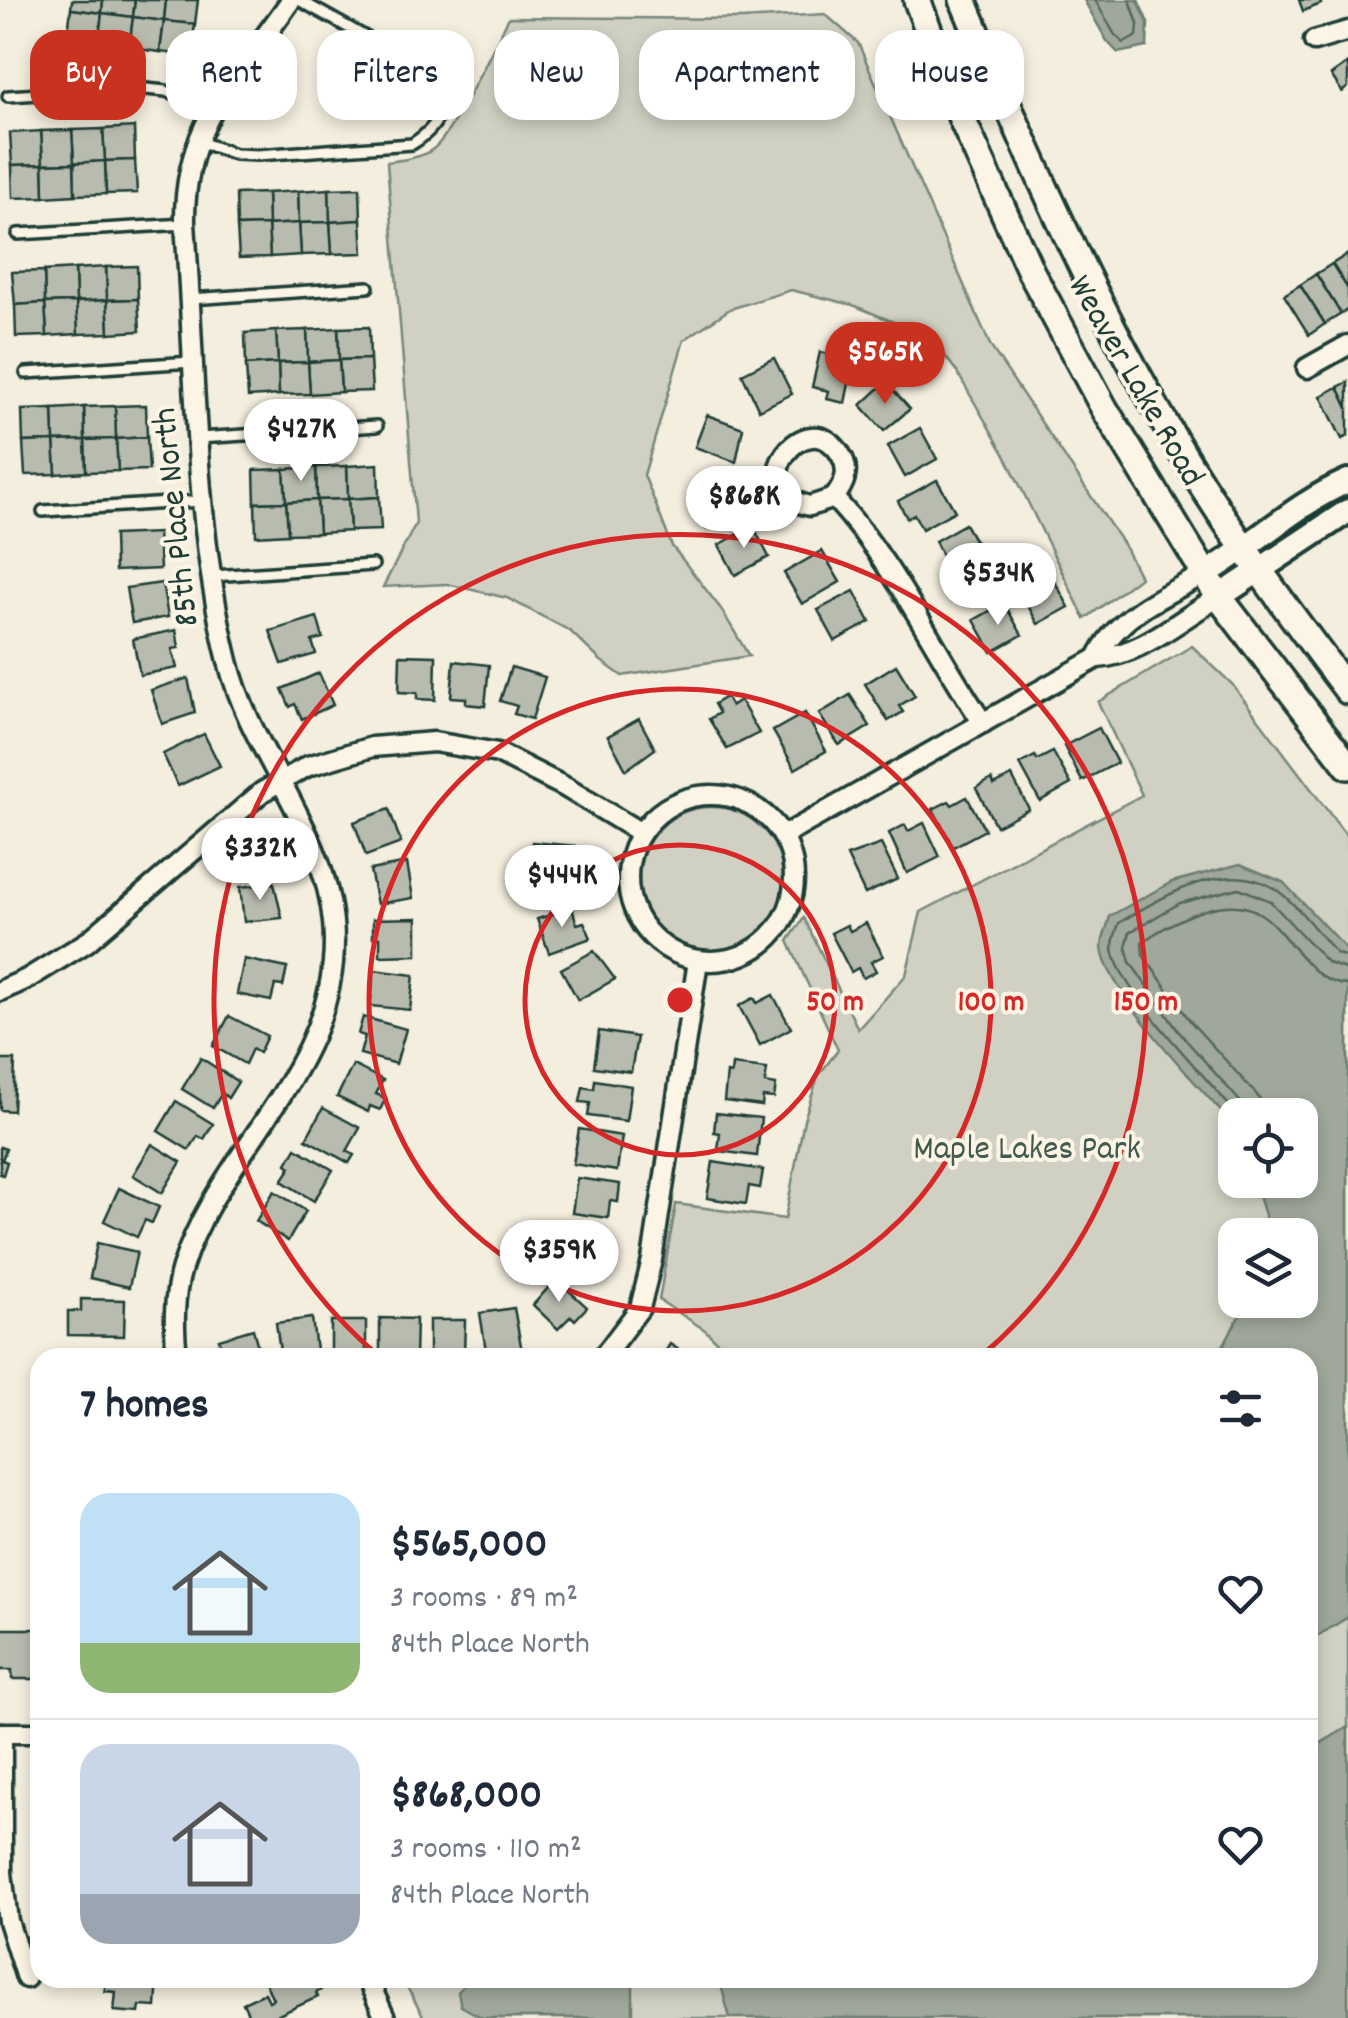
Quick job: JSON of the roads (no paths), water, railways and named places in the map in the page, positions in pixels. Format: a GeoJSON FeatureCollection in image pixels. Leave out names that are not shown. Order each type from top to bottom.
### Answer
{"type":"FeatureCollection","features":[{"type":"Feature","properties":{"kind":"main road","name":"Weaver Lake Road"},"geometry":{"type":"LineString","coordinates":[[917,0],[962,119],[1031,272],[1104,408],[1218,597],[1348,766]]}},
{"type":"Feature","properties":{"kind":"main road","name":"Weaver Lake Road"},"geometry":{"type":"LineString","coordinates":[[963,0],[1087,281],[1178,446],[1252,561],[1348,691]]}},
{"type":"Feature","properties":{"kind":"street","name":"85th Place North"},"geometry":{"type":"LineString","coordinates":[[269,30],[291,0]]}},
{"type":"Feature","properties":{"kind":"street"},"geometry":{"type":"LineString","coordinates":[[1314,41],[1348,31]]}},
{"type":"Feature","properties":{"kind":"street","name":"85th Place North"},"geometry":{"type":"LineString","coordinates":[[176,1348],[176,1300],[181,1270],[194,1235],[306,1054],[329,986],[334,944],[330,903],[312,845],[228,665],[210,576],[184,195],[206,120]]}},
{"type":"Feature","properties":{"kind":"street"},"geometry":{"type":"LineString","coordinates":[[1307,368],[1348,346]]}},
{"type":"Feature","properties":{"kind":"street"},"geometry":{"type":"LineString","coordinates":[[784,836],[1097,658],[1140,647],[1218,597],[1252,561],[1267,530],[1348,481]]}},
{"type":"Feature","properties":{"kind":"street"},"geometry":{"type":"LineString","coordinates":[[834,498],[867,534],[901,584],[983,723]]}},
{"type":"Feature","properties":{"kind":"street"},"geometry":{"type":"LineString","coordinates":[[1097,658],[1106,639],[1122,623],[1205,574],[1252,561],[1348,511]]}},
{"type":"Feature","properties":{"kind":"street"},"geometry":{"type":"LineString","coordinates":[[0,991],[88,942],[230,816],[282,779],[308,766],[372,748],[434,742],[498,753],[641,833]]}},
{"type":"Feature","properties":{"kind":"street"},"geometry":{"type":"LineString","coordinates":[[713,794],[741,800],[765,814],[784,836],[795,875],[787,914],[761,946],[742,956],[720,962],[698,961],[672,952],[650,936],[635,913],[628,886],[630,859],[641,833],[660,812],[685,799],[713,794]]}},
{"type":"Feature","properties":{"kind":"street"},"geometry":{"type":"LineString","coordinates":[[610,1348],[640,1308],[652,1260],[698,961]]}},
{"type":"Feature","properties":{"kind":"street"},"geometry":{"type":"LineString","coordinates":[[26,1978],[8,1920],[2,1873],[1,1733],[30,1733]]}},
{"type":"Feature","properties":{"kind":"street"},"geometry":{"type":"LineString","coordinates":[[372,1988],[385,2018]]}},
{"type":"Feature","properties":{"kind":"lane"},"geometry":{"type":"LineString","coordinates":[[197,141],[235,154],[258,155],[412,144],[431,132],[441,98],[437,84],[425,70],[299,0]]}},
{"type":"Feature","properties":{"kind":"lane"},"geometry":{"type":"LineString","coordinates":[[8,96],[136,88],[166,90]]}},
{"type":"Feature","properties":{"kind":"lane"},"geometry":{"type":"LineString","coordinates":[[18,234],[185,224]]}},
{"type":"Feature","properties":{"kind":"lane"},"geometry":{"type":"LineString","coordinates":[[191,299],[368,287]]}},
{"type":"Feature","properties":{"kind":"lane"},"geometry":{"type":"LineString","coordinates":[[26,374],[194,362]]}},
{"type":"Feature","properties":{"kind":"lane"},"geometry":{"type":"LineString","coordinates":[[200,438],[377,426]]}},
{"type":"Feature","properties":{"kind":"lane"},"geometry":{"type":"LineString","coordinates":[[43,511],[204,501]]}},
{"type":"Feature","properties":{"kind":"lane"},"geometry":{"type":"LineString","coordinates":[[210,576],[373,565]]}},
{"type":"Feature","properties":{"kind":"water"},"geometry":{"type":"Polygon","coordinates":[[[1084,0],[1138,0],[1148,23],[1147,47],[1118,53],[1084,0]]]}},
{"type":"Feature","properties":{"kind":"water"},"geometry":{"type":"Polygon","coordinates":[[[1240,864],[1283,882],[1348,951],[1348,1617],[1318,1636],[1318,1348],[1222,1348],[1238,1318],[1318,1318],[1318,1218],[1265,1218],[1260,1198],[1318,1198],[1318,1098],[1218,1098],[1218,1108],[1118,986],[1102,947],[1110,916],[1172,882],[1240,864]]]}},
{"type":"Feature","properties":{"kind":"water"},"geometry":{"type":"Polygon","coordinates":[[[1348,1727],[1348,2018],[730,2018],[722,1988],[1318,1988],[1318,1745],[1348,1727]]]}},
{"type":"Feature","properties":{"kind":"water"},"geometry":{"type":"Polygon","coordinates":[[[461,1988],[633,1988],[633,2018],[483,2018],[461,2006],[458,1992],[461,1988]]]}},
{"type":"Feature","properties":{"kind":"park label","name":"Maple Lakes Park"},"geometry":{"type":"Point","coordinates":[1027,1151]}}]}
